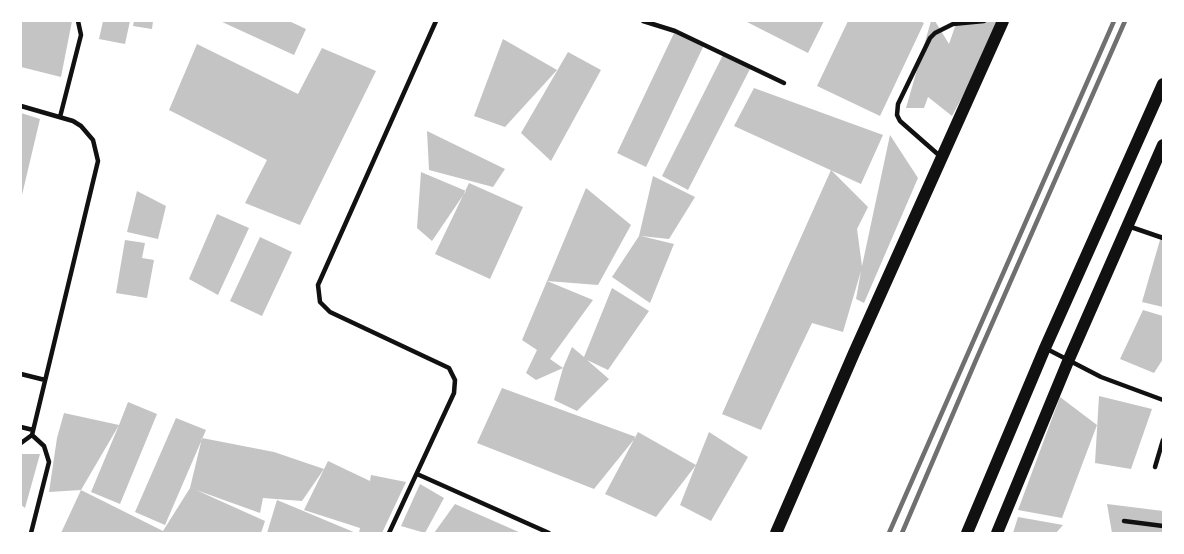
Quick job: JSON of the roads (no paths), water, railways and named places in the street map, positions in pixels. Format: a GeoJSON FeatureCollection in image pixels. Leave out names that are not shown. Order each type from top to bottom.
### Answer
{"type":"FeatureCollection","features":[{"type":"Feature","properties":{"kind":"main road"},"geometry":{"type":"LineString","coordinates":[[776,533],[854,353],[1004,21]]}},
{"type":"Feature","properties":{"kind":"main road"},"geometry":{"type":"LineString","coordinates":[[967,533],[1163,84]]}},
{"type":"Feature","properties":{"kind":"main road"},"geometry":{"type":"LineString","coordinates":[[997,533],[1069,359],[1163,145]]}},
{"type":"Feature","properties":{"kind":"lane"},"geometry":{"type":"LineString","coordinates":[[60,117],[81,35],[78,21]]}},
{"type":"Feature","properties":{"kind":"lane"},"geometry":{"type":"LineString","coordinates":[[389,533],[454,393],[456,387],[453,374],[449,368],[330,312],[321,302],[318,285],[436,21]]}},
{"type":"Feature","properties":{"kind":"lane"},"geometry":{"type":"LineString","coordinates":[[643,21],[675,31],[784,83]]}},
{"type":"Feature","properties":{"kind":"lane"},"geometry":{"type":"LineString","coordinates":[[942,158],[900,121],[897,115],[898,104],[930,38],[935,33],[952,24],[984,21]]}},
{"type":"Feature","properties":{"kind":"lane"},"geometry":{"type":"LineString","coordinates":[[21,106],[74,121],[88,132],[97,150],[98,160],[33,432],[21,442]]}},
{"type":"Feature","properties":{"kind":"lane"},"geometry":{"type":"LineString","coordinates":[[1128,226],[1163,238]]}},
{"type":"Feature","properties":{"kind":"lane"},"geometry":{"type":"LineString","coordinates":[[1046,348],[1101,377],[1163,400]]}},
{"type":"Feature","properties":{"kind":"lane"},"geometry":{"type":"LineString","coordinates":[[21,374],[45,380]]}},
{"type":"Feature","properties":{"kind":"lane"},"geometry":{"type":"LineString","coordinates":[[21,427],[33,432],[44,446],[49,462],[31,533]]}},
{"type":"Feature","properties":{"kind":"lane"},"geometry":{"type":"LineString","coordinates":[[1155,467],[1163,440]]}},
{"type":"Feature","properties":{"kind":"lane"},"geometry":{"type":"LineString","coordinates":[[417,474],[549,533]]}},
{"type":"Feature","properties":{"kind":"lane"},"geometry":{"type":"LineString","coordinates":[[1124,520],[1163,526]]}},
{"type":"Feature","properties":{"kind":"railway"},"geometry":{"type":"LineString","coordinates":[[889,533],[1114,21]]}},
{"type":"Feature","properties":{"kind":"railway"},"geometry":{"type":"LineString","coordinates":[[902,533],[1125,21]]}}]}
